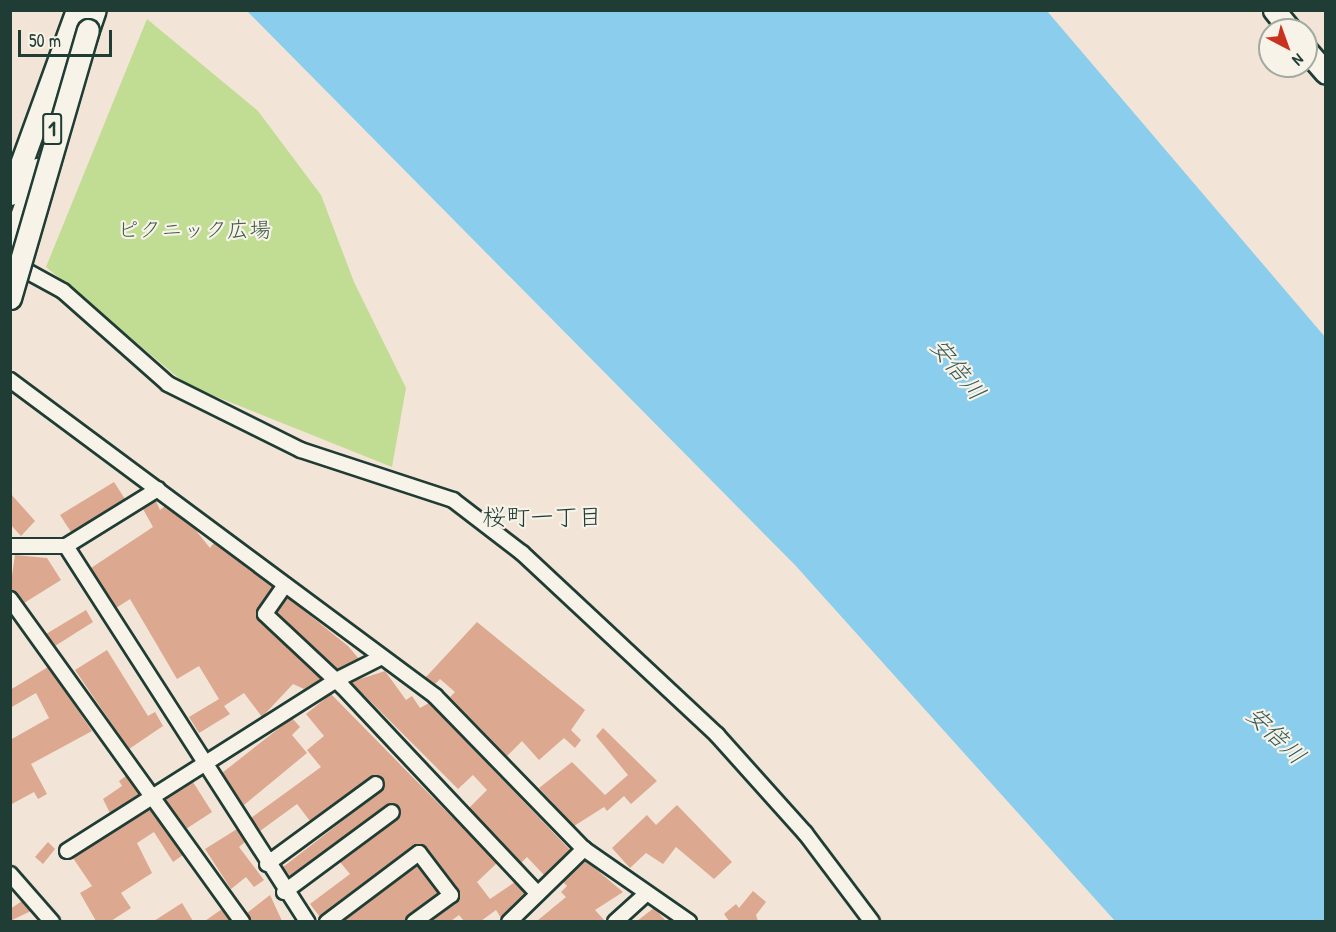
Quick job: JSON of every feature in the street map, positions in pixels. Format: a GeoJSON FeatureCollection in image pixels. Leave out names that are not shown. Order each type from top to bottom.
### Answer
{"type":"FeatureCollection","features":[{"type":"Feature","properties":{"kind":"main road"},"geometry":{"type":"LineString","coordinates":[[10,158],[77,10]]}},
{"type":"Feature","properties":{"kind":"main road","name":"1"},"geometry":{"type":"LineString","coordinates":[[10,194],[77,10]]}},
{"type":"Feature","properties":{"kind":"main road"},"geometry":{"type":"LineString","coordinates":[[10,298],[91,20]]}},
{"type":"Feature","properties":{"kind":"main road","name":"1"},"geometry":{"type":"LineString","coordinates":[[10,247],[91,20]]}},
{"type":"Feature","properties":{"kind":"street"},"geometry":{"type":"LineString","coordinates":[[10,262],[63,291],[168,384],[301,450],[453,500],[522,553],[717,735],[805,833],[872,921]]}},
{"type":"Feature","properties":{"kind":"street"},"geometry":{"type":"LineString","coordinates":[[10,380],[435,696],[584,849],[689,921]]}},
{"type":"Feature","properties":{"kind":"street"},"geometry":{"type":"LineString","coordinates":[[10,546],[66,546],[158,489]]}},
{"type":"Feature","properties":{"kind":"street"},"geometry":{"type":"LineString","coordinates":[[66,546],[284,892],[307,921]]}},
{"type":"Feature","properties":{"kind":"street"},"geometry":{"type":"LineString","coordinates":[[285,585],[265,614],[336,680],[538,894]]}},
{"type":"Feature","properties":{"kind":"street"},"geometry":{"type":"LineString","coordinates":[[10,599],[242,921]]}},
{"type":"Feature","properties":{"kind":"street"},"geometry":{"type":"LineString","coordinates":[[67,851],[336,680],[382,657]]}},
{"type":"Feature","properties":{"kind":"street"},"geometry":{"type":"LineString","coordinates":[[267,864],[376,784]]}},
{"type":"Feature","properties":{"kind":"street"},"geometry":{"type":"LineString","coordinates":[[284,892],[392,812]]}},
{"type":"Feature","properties":{"kind":"street"},"geometry":{"type":"LineString","coordinates":[[509,921],[584,849]]}},
{"type":"Feature","properties":{"kind":"street"},"geometry":{"type":"LineString","coordinates":[[327,921],[419,853],[451,895],[414,921]]}},
{"type":"Feature","properties":{"kind":"street"},"geometry":{"type":"LineString","coordinates":[[10,874],[52,921]]}},
{"type":"Feature","properties":{"kind":"street"},"geometry":{"type":"LineString","coordinates":[[615,921],[647,893]]}},
{"type":"Feature","properties":{"kind":"green space","name":"ピクニック広場"},"geometry":{"type":"Polygon","coordinates":[[[147,19],[258,111],[321,195],[354,282],[406,388],[392,467],[187,385],[46,267],[147,19]]]}},
{"type":"Feature","properties":{"kind":"water","name":"安倍川"},"geometry":{"type":"Polygon","coordinates":[[[247,11],[1047,11],[1325,337],[1325,921],[1115,921],[795,565],[247,11]]]}},
{"type":"Feature","properties":{"kind":"building"},"geometry":{"type":"Polygon","coordinates":[[[114,482],[125,499],[71,532],[60,515],[114,482]]]}},
{"type":"Feature","properties":{"kind":"building"},"geometry":{"type":"Polygon","coordinates":[[[10,493],[35,521],[21,536],[10,524],[10,493]]]}},
{"type":"Feature","properties":{"kind":"building"},"geometry":{"type":"Polygon","coordinates":[[[156,501],[160,510],[165,506],[194,528],[210,548],[214,543],[273,587],[257,618],[321,679],[304,689],[293,684],[262,717],[244,693],[224,706],[230,714],[199,733],[189,717],[219,699],[199,666],[177,679],[130,599],[116,608],[91,568],[153,527],[143,509],[156,501]]]}},
{"type":"Feature","properties":{"kind":"building"},"geometry":{"type":"Polygon","coordinates":[[[15,555],[47,558],[61,580],[24,603],[10,590],[15,555]]]}},
{"type":"Feature","properties":{"kind":"building"},"geometry":{"type":"Polygon","coordinates":[[[287,597],[348,646],[359,659],[337,669],[277,613],[287,597]]]}},
{"type":"Feature","properties":{"kind":"building"},"geometry":{"type":"Polygon","coordinates":[[[86,610],[93,622],[55,646],[46,634],[86,610]]]}},
{"type":"Feature","properties":{"kind":"building"},"geometry":{"type":"Polygon","coordinates":[[[477,622],[585,710],[571,730],[581,740],[575,748],[564,738],[539,760],[522,741],[507,756],[450,697],[455,692],[440,679],[435,684],[426,677],[477,622]]]}},
{"type":"Feature","properties":{"kind":"building"},"geometry":{"type":"Polygon","coordinates":[[[107,650],[148,716],[155,712],[163,726],[129,749],[75,670],[107,650]]]}},
{"type":"Feature","properties":{"kind":"building"},"geometry":{"type":"Polygon","coordinates":[[[48,667],[92,731],[31,764],[47,794],[38,799],[34,792],[10,805],[10,740],[49,718],[36,693],[10,708],[10,690],[48,667]]]}},
{"type":"Feature","properties":{"kind":"building"},"geometry":{"type":"Polygon","coordinates":[[[385,671],[406,700],[412,696],[420,708],[429,703],[570,850],[544,875],[527,857],[521,863],[469,808],[487,790],[473,775],[458,789],[351,682],[385,671]]]}},
{"type":"Feature","properties":{"kind":"building"},"geometry":{"type":"Polygon","coordinates":[[[331,694],[497,863],[477,882],[490,899],[515,882],[525,894],[501,918],[496,910],[481,921],[464,921],[459,915],[451,921],[430,921],[460,893],[418,844],[320,917],[310,904],[350,874],[340,862],[401,812],[396,804],[387,805],[290,876],[283,867],[381,791],[384,779],[371,777],[310,821],[297,804],[260,831],[251,818],[321,767],[307,750],[324,736],[306,714],[331,694]]]}},
{"type":"Feature","properties":{"kind":"building"},"geometry":{"type":"Polygon","coordinates":[[[292,718],[300,727],[292,735],[307,753],[244,805],[222,773],[292,718]]]}},
{"type":"Feature","properties":{"kind":"building"},"geometry":{"type":"Polygon","coordinates":[[[603,728],[657,781],[631,804],[624,796],[607,811],[604,807],[574,826],[539,788],[572,762],[605,795],[628,775],[596,736],[603,728]]]}},
{"type":"Feature","properties":{"kind":"building"},"geometry":{"type":"Polygon","coordinates":[[[126,776],[139,794],[110,813],[103,799],[122,786],[119,781],[126,776]]]}},
{"type":"Feature","properties":{"kind":"building"},"geometry":{"type":"Polygon","coordinates":[[[193,782],[212,812],[186,829],[165,800],[193,782]]]}},
{"type":"Feature","properties":{"kind":"building"},"geometry":{"type":"Polygon","coordinates":[[[677,805],[732,862],[714,879],[676,847],[663,864],[646,853],[630,868],[612,848],[647,815],[656,825],[677,805]]]}},
{"type":"Feature","properties":{"kind":"building"},"geometry":{"type":"Polygon","coordinates":[[[150,809],[183,855],[173,862],[154,832],[137,843],[152,873],[121,893],[131,908],[111,921],[96,921],[80,893],[92,886],[73,858],[150,809]]]}},
{"type":"Feature","properties":{"kind":"building"},"geometry":{"type":"Polygon","coordinates":[[[237,829],[245,842],[239,847],[264,880],[254,887],[246,877],[231,889],[205,849],[237,829]]]}},
{"type":"Feature","properties":{"kind":"building"},"geometry":{"type":"Polygon","coordinates":[[[48,842],[55,849],[43,864],[35,857],[48,842]]]}},
{"type":"Feature","properties":{"kind":"building"},"geometry":{"type":"Polygon","coordinates":[[[586,861],[623,892],[595,910],[605,921],[537,921],[566,897],[561,892],[567,886],[563,882],[586,861]]]}},
{"type":"Feature","properties":{"kind":"building"},"geometry":{"type":"Polygon","coordinates":[[[417,866],[438,893],[405,921],[343,921],[417,866]]]}},
{"type":"Feature","properties":{"kind":"building"},"geometry":{"type":"Polygon","coordinates":[[[753,891],[766,902],[756,915],[758,921],[729,921],[724,914],[736,904],[739,908],[753,891]]]}},
{"type":"Feature","properties":{"kind":"building"},"geometry":{"type":"Polygon","coordinates":[[[270,895],[282,921],[251,921],[247,913],[270,895]]]}},
{"type":"Feature","properties":{"kind":"building"},"geometry":{"type":"Polygon","coordinates":[[[22,901],[31,911],[10,921],[10,909],[22,901]]]}},
{"type":"Feature","properties":{"kind":"building"},"geometry":{"type":"Polygon","coordinates":[[[182,903],[193,921],[154,921],[182,903]]]}},
{"type":"Feature","properties":{"kind":"building"},"geometry":{"type":"Polygon","coordinates":[[[654,908],[666,921],[637,921],[654,908]]]}},
{"type":"Feature","properties":{"kind":"building"},"geometry":{"type":"Polygon","coordinates":[[[222,909],[231,921],[205,921],[222,909]]]}},
{"type":"Feature","properties":{"kind":"district","name":"桜町一丁目"},"geometry":{"type":"Point","coordinates":[542,517]}}]}
